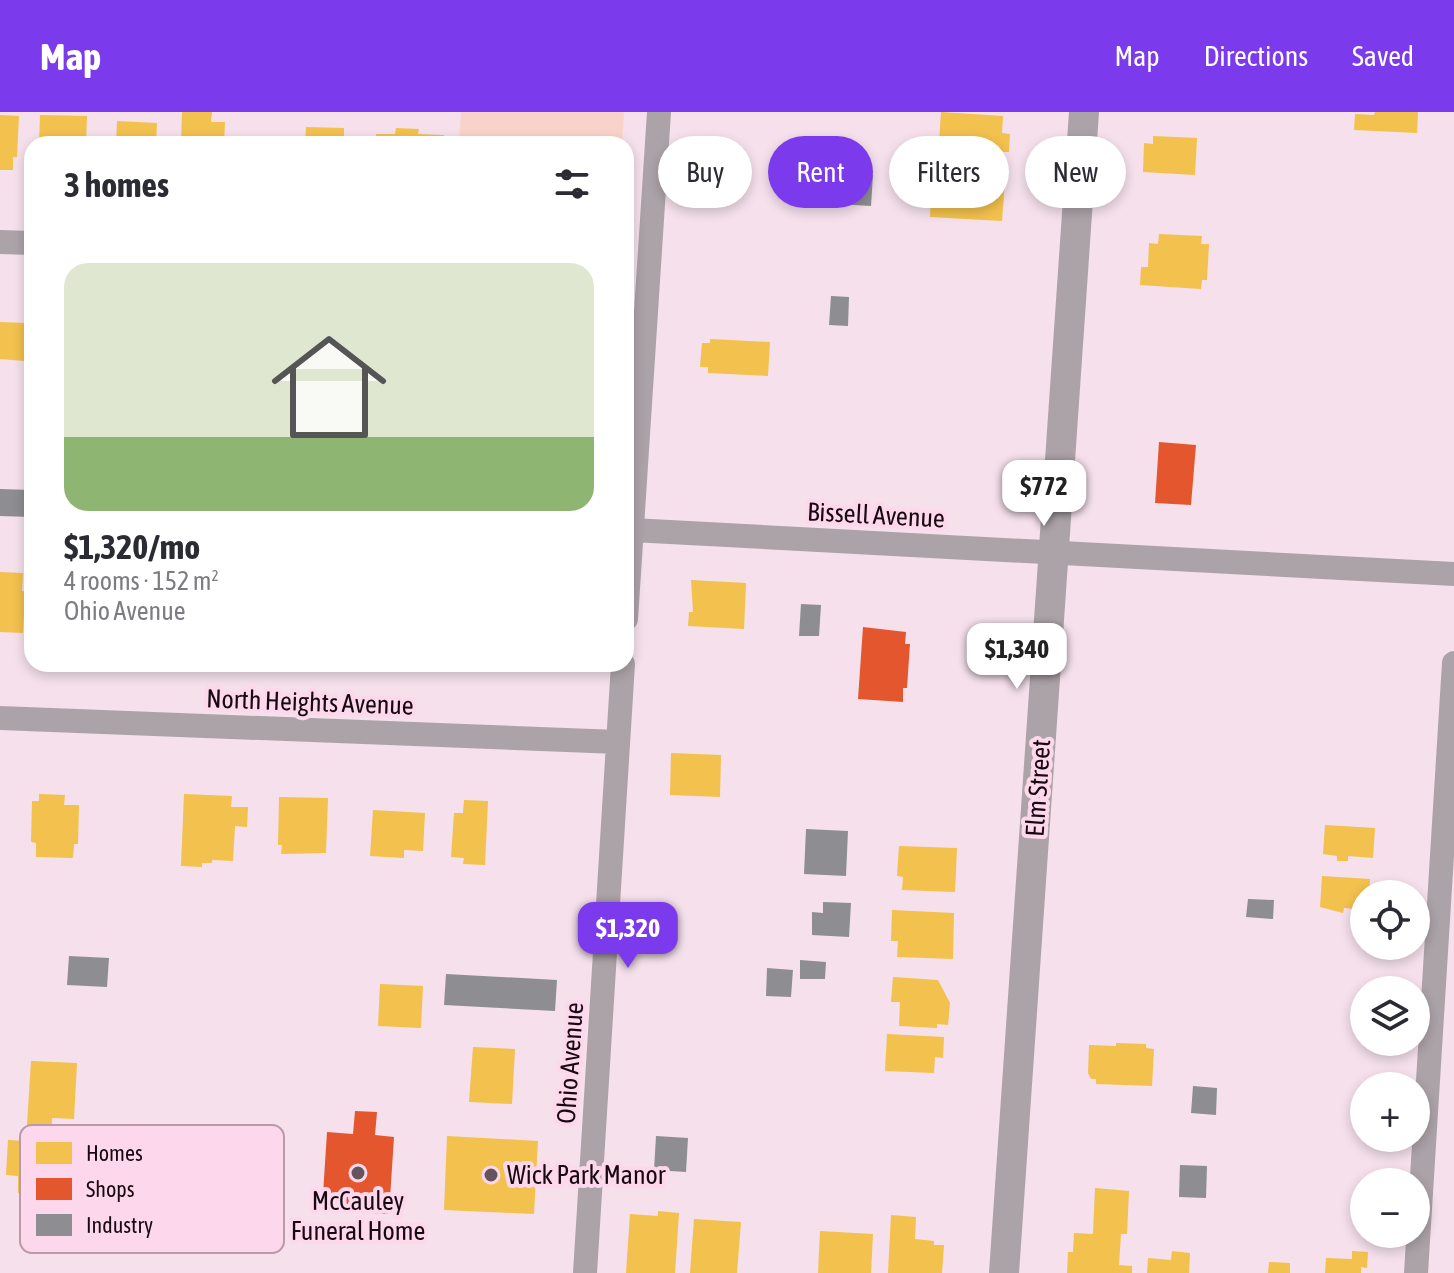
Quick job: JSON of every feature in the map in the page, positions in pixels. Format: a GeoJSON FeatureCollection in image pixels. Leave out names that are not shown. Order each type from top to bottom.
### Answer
{"type":"FeatureCollection","features":[{"type":"Feature","properties":{"kind":"street"},"geometry":{"type":"LineString","coordinates":[[634,442],[638,267],[659,112]]}},
{"type":"Feature","properties":{"kind":"street","name":"Elm Street"},"geometry":{"type":"LineString","coordinates":[[1004,1273],[1084,112]]}},
{"type":"Feature","properties":{"kind":"street"},"geometry":{"type":"LineString","coordinates":[[0,242],[24,243]]}},
{"type":"Feature","properties":{"kind":"street","name":"Bissell Avenue"},"geometry":{"type":"LineString","coordinates":[[634,530],[1454,574]]}},
{"type":"Feature","properties":{"kind":"street"},"geometry":{"type":"LineString","coordinates":[[1416,1273],[1454,663]]}},
{"type":"Feature","properties":{"kind":"street","name":"Ohio Avenue"},"geometry":{"type":"LineString","coordinates":[[585,1273],[622,672]]}},
{"type":"Feature","properties":{"kind":"street","name":"North Heights Avenue"},"geometry":{"type":"LineString","coordinates":[[0,718],[618,742]]}},
{"type":"Feature","properties":{"kind":"shaded area"},"geometry":{"type":"Polygon","coordinates":[[[461,112],[624,112],[622,136],[460,136],[461,112]]]}},
{"type":"Feature","properties":{"kind":"building: Homes"},"geometry":{"type":"Polygon","coordinates":[[[182,112],[212,112],[211,122],[225,122],[224,136],[181,136],[182,112]]]}},
{"type":"Feature","properties":{"kind":"building: Homes"},"geometry":{"type":"Polygon","coordinates":[[[941,112],[1003,116],[1002,133],[1010,134],[1009,152],[1009,136],[939,136],[941,112]]]}},
{"type":"Feature","properties":{"kind":"building: Homes"},"geometry":{"type":"Polygon","coordinates":[[[1375,112],[1418,112],[1417,133],[1354,130],[1355,114],[1374,115],[1375,112]]]}},
{"type":"Feature","properties":{"kind":"building: Homes"},"geometry":{"type":"Polygon","coordinates":[[[0,115],[19,116],[17,157],[13,157],[13,170],[0,170],[0,115]]]}},
{"type":"Feature","properties":{"kind":"building: Homes"},"geometry":{"type":"Polygon","coordinates":[[[40,115],[87,116],[86,136],[39,136],[40,115]]]}},
{"type":"Feature","properties":{"kind":"building: Homes"},"geometry":{"type":"Polygon","coordinates":[[[117,121],[157,123],[156,136],[116,136],[117,121]]]}},
{"type":"Feature","properties":{"kind":"building: Homes"},"geometry":{"type":"Polygon","coordinates":[[[306,127],[344,128],[344,136],[305,136],[306,127]]]}},
{"type":"Feature","properties":{"kind":"building: Homes"},"geometry":{"type":"Polygon","coordinates":[[[396,128],[419,129],[418,134],[444,135],[376,136],[395,134],[396,128]]]}},
{"type":"Feature","properties":{"kind":"building: Homes"},"geometry":{"type":"Polygon","coordinates":[[[1153,136],[1197,138],[1195,175],[1143,172],[1144,143],[1153,144],[1153,136]]]}},
{"type":"Feature","properties":{"kind":"building: Homes"},"geometry":{"type":"Polygon","coordinates":[[[930,208],[1003,208],[1002,221],[930,217],[930,208]]]}},
{"type":"Feature","properties":{"kind":"building: Homes"},"geometry":{"type":"Polygon","coordinates":[[[1159,234],[1202,236],[1201,244],[1209,244],[1207,280],[1202,280],[1201,289],[1140,285],[1141,267],[1148,267],[1149,243],[1158,244],[1159,234]]]}},
{"type":"Feature","properties":{"kind":"building: Homes"},"geometry":{"type":"Polygon","coordinates":[[[0,322],[24,323],[24,361],[0,359],[0,322]]]}},
{"type":"Feature","properties":{"kind":"building: Homes"},"geometry":{"type":"Polygon","coordinates":[[[710,339],[770,342],[768,376],[708,373],[708,367],[700,367],[702,343],[710,343],[710,339]]]}},
{"type":"Feature","properties":{"kind":"building: Homes"},"geometry":{"type":"Polygon","coordinates":[[[0,572],[23,573],[23,633],[0,632],[0,572]]]}},
{"type":"Feature","properties":{"kind":"building: Homes"},"geometry":{"type":"Polygon","coordinates":[[[691,580],[746,583],[744,629],[688,626],[689,612],[693,612],[691,580]]]}},
{"type":"Feature","properties":{"kind":"building: Homes"},"geometry":{"type":"Polygon","coordinates":[[[671,753],[721,755],[720,797],[670,795],[671,753]]]}},
{"type":"Feature","properties":{"kind":"building: Homes"},"geometry":{"type":"Polygon","coordinates":[[[39,794],[65,795],[64,805],[79,805],[78,844],[74,844],[73,858],[36,857],[36,843],[31,842],[32,801],[39,801],[39,794]]]}},
{"type":"Feature","properties":{"kind":"building: Homes"},"geometry":{"type":"Polygon","coordinates":[[[184,794],[232,796],[231,807],[248,807],[247,827],[235,826],[233,861],[212,860],[212,863],[202,863],[202,867],[181,866],[184,794]]]}},
{"type":"Feature","properties":{"kind":"building: Homes"},"geometry":{"type":"Polygon","coordinates":[[[279,797],[328,798],[326,853],[281,854],[282,845],[278,845],[279,797]]]}},
{"type":"Feature","properties":{"kind":"building: Homes"},"geometry":{"type":"Polygon","coordinates":[[[464,800],[488,801],[485,865],[463,864],[464,858],[451,857],[454,813],[463,813],[464,800]]]}},
{"type":"Feature","properties":{"kind":"building: Homes"},"geometry":{"type":"Polygon","coordinates":[[[373,810],[425,813],[423,851],[404,850],[404,858],[370,856],[373,810]]]}},
{"type":"Feature","properties":{"kind":"building: Homes"},"geometry":{"type":"Polygon","coordinates":[[[1325,825],[1375,828],[1373,858],[1348,856],[1348,861],[1337,861],[1337,856],[1323,854],[1325,825]]]}},
{"type":"Feature","properties":{"kind":"building: Homes"},"geometry":{"type":"Polygon","coordinates":[[[899,846],[957,848],[955,892],[902,890],[903,877],[897,876],[899,846]]]}},
{"type":"Feature","properties":{"kind":"building: Homes"},"geometry":{"type":"Polygon","coordinates":[[[1322,876],[1370,879],[1350,880],[1350,909],[1344,908],[1343,913],[1320,907],[1322,876]]]}},
{"type":"Feature","properties":{"kind":"building: Homes"},"geometry":{"type":"Polygon","coordinates":[[[892,910],[954,913],[953,959],[897,957],[898,941],[891,941],[892,910]]]}},
{"type":"Feature","properties":{"kind":"building: Homes"},"geometry":{"type":"Polygon","coordinates":[[[893,977],[938,980],[950,1003],[948,1025],[937,1024],[937,1028],[899,1026],[900,1002],[891,1002],[893,977]]]}},
{"type":"Feature","properties":{"kind":"building: Homes"},"geometry":{"type":"Polygon","coordinates":[[[380,984],[423,986],[421,1028],[378,1026],[380,984]]]}},
{"type":"Feature","properties":{"kind":"building: Homes"},"geometry":{"type":"Polygon","coordinates":[[[887,1034],[944,1037],[943,1058],[935,1057],[934,1073],[885,1071],[887,1034]]]}},
{"type":"Feature","properties":{"kind":"building: Homes"},"geometry":{"type":"Polygon","coordinates":[[[1116,1043],[1146,1044],[1146,1048],[1154,1049],[1152,1086],[1096,1084],[1096,1079],[1091,1079],[1088,1073],[1089,1045],[1116,1046],[1116,1043]]]}},
{"type":"Feature","properties":{"kind":"building: Homes"},"geometry":{"type":"Polygon","coordinates":[[[473,1047],[515,1049],[512,1104],[469,1102],[473,1047]]]}},
{"type":"Feature","properties":{"kind":"building: Homes"},"geometry":{"type":"Polygon","coordinates":[[[31,1061],[77,1063],[74,1119],[52,1118],[52,1125],[27,1125],[31,1061]]]}},
{"type":"Feature","properties":{"kind":"building: Homes","name":"Wick Park Manor"},"geometry":{"type":"Polygon","coordinates":[[[447,1136],[538,1141],[534,1214],[444,1210],[447,1136]]]}},
{"type":"Feature","properties":{"kind":"building: Homes"},"geometry":{"type":"Polygon","coordinates":[[[8,1140],[20,1141],[20,1193],[18,1176],[6,1175],[8,1140]]]}},
{"type":"Feature","properties":{"kind":"building: Homes"},"geometry":{"type":"Polygon","coordinates":[[[1095,1188],[1129,1191],[1127,1234],[1121,1234],[1119,1265],[1132,1266],[1132,1273],[1067,1273],[1068,1252],[1073,1252],[1074,1233],[1093,1234],[1095,1188]]]}},
{"type":"Feature","properties":{"kind":"building: Homes"},"geometry":{"type":"Polygon","coordinates":[[[658,1211],[679,1213],[675,1273],[626,1273],[630,1214],[658,1216],[658,1211]]]}},
{"type":"Feature","properties":{"kind":"building: Homes"},"geometry":{"type":"Polygon","coordinates":[[[891,1215],[916,1217],[915,1239],[944,1245],[942,1273],[888,1273],[891,1215]]]}},
{"type":"Feature","properties":{"kind":"building: Homes"},"geometry":{"type":"Polygon","coordinates":[[[694,1219],[741,1222],[737,1273],[690,1273],[694,1219]]]}},
{"type":"Feature","properties":{"kind":"building: Homes"},"geometry":{"type":"Polygon","coordinates":[[[820,1231],[873,1234],[871,1273],[818,1273],[820,1231]]]}},
{"type":"Feature","properties":{"kind":"building: Homes"},"geometry":{"type":"Polygon","coordinates":[[[1172,1251],[1190,1253],[1189,1273],[1147,1273],[1148,1258],[1171,1260],[1172,1251]]]}},
{"type":"Feature","properties":{"kind":"building: Homes"},"geometry":{"type":"Polygon","coordinates":[[[1352,1251],[1368,1252],[1367,1268],[1361,1267],[1361,1273],[1325,1273],[1326,1258],[1352,1259],[1352,1251]]]}},
{"type":"Feature","properties":{"kind":"building: Homes"},"geometry":{"type":"Polygon","coordinates":[[[1269,1262],[1290,1263],[1290,1273],[1268,1273],[1269,1262]]]}},
{"type":"Feature","properties":{"kind":"building: Shops"},"geometry":{"type":"Polygon","coordinates":[[[1159,442],[1196,445],[1191,505],[1155,503],[1159,442]]]}},
{"type":"Feature","properties":{"kind":"building: Shops"},"geometry":{"type":"Polygon","coordinates":[[[863,627],[906,632],[905,644],[910,644],[903,702],[858,699],[863,627]]]}},
{"type":"Feature","properties":{"kind":"building: Shops","name":"McCauley Funeral Home"},"geometry":{"type":"Polygon","coordinates":[[[355,1111],[377,1112],[375,1135],[394,1137],[389,1214],[322,1210],[327,1132],[353,1134],[355,1111]]]}},
{"type":"Feature","properties":{"kind":"building: Industry"},"geometry":{"type":"Polygon","coordinates":[[[831,296],[849,297],[848,326],[829,325],[831,296]]]}},
{"type":"Feature","properties":{"kind":"building: Industry"},"geometry":{"type":"Polygon","coordinates":[[[0,489],[24,490],[24,517],[0,516],[0,489]]]}},
{"type":"Feature","properties":{"kind":"building: Industry"},"geometry":{"type":"Polygon","coordinates":[[[801,604],[821,605],[819,636],[799,636],[801,604]]]}},
{"type":"Feature","properties":{"kind":"building: Industry"},"geometry":{"type":"Polygon","coordinates":[[[806,829],[848,831],[846,876],[804,874],[806,829]]]}},
{"type":"Feature","properties":{"kind":"building: Industry"},"geometry":{"type":"Polygon","coordinates":[[[1248,899],[1274,900],[1273,919],[1246,917],[1248,899]]]}},
{"type":"Feature","properties":{"kind":"building: Industry"},"geometry":{"type":"Polygon","coordinates":[[[823,902],[851,903],[849,937],[812,935],[812,912],[823,913],[823,902]]]}},
{"type":"Feature","properties":{"kind":"building: Industry"},"geometry":{"type":"Polygon","coordinates":[[[69,956],[109,958],[107,987],[67,985],[69,956]]]}},
{"type":"Feature","properties":{"kind":"building: Industry"},"geometry":{"type":"Polygon","coordinates":[[[800,960],[826,962],[825,979],[800,979],[800,960]]]}},
{"type":"Feature","properties":{"kind":"building: Industry"},"geometry":{"type":"Polygon","coordinates":[[[767,968],[793,970],[791,997],[766,996],[767,968]]]}},
{"type":"Feature","properties":{"kind":"building: Industry"},"geometry":{"type":"Polygon","coordinates":[[[446,974],[557,980],[555,1011],[444,1005],[446,974]]]}},
{"type":"Feature","properties":{"kind":"building: Industry"},"geometry":{"type":"Polygon","coordinates":[[[1193,1086],[1217,1088],[1216,1115],[1191,1113],[1193,1086]]]}},
{"type":"Feature","properties":{"kind":"building: Industry"},"geometry":{"type":"Polygon","coordinates":[[[656,1136],[688,1138],[686,1172],[654,1170],[656,1136]]]}},
{"type":"Feature","properties":{"kind":"building: Industry"},"geometry":{"type":"Polygon","coordinates":[[[1180,1165],[1207,1166],[1206,1198],[1179,1197],[1180,1165]]]}},
{"type":"Feature","properties":{"kind":"place","name":"McCauley Funeral Home"},"geometry":{"type":"Point","coordinates":[358,1173]}},
{"type":"Feature","properties":{"kind":"place","name":"Wick Park Manor"},"geometry":{"type":"Point","coordinates":[491,1175]}}]}
